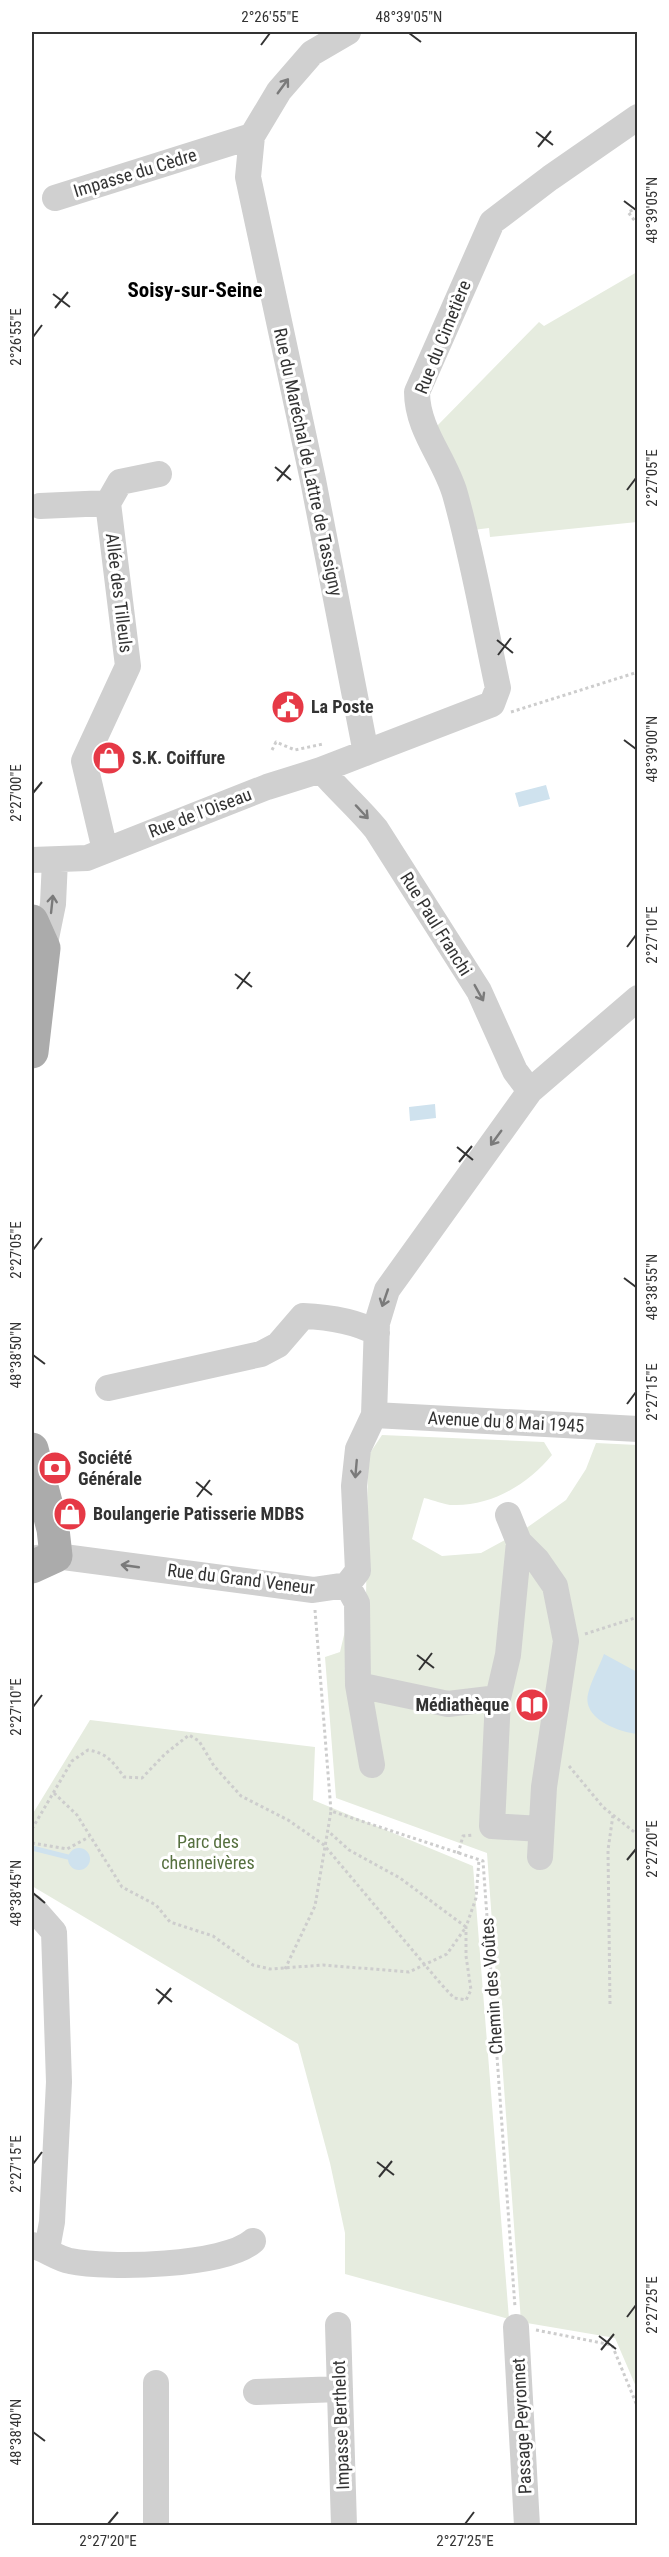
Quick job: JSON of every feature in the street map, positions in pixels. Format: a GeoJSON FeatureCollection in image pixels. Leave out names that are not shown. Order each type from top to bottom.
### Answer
{"type":"FeatureCollection","features":[{"type":"Feature","properties":{"kind":"main road"},"geometry":{"type":"LineString","coordinates":[[32,1052],[38,934]]}},
{"type":"Feature","properties":{"kind":"main road"},"geometry":{"type":"LineString","coordinates":[[32,1449],[53,1528],[40,1561]]}},
{"type":"Feature","properties":{"kind":"street","name":"Rue du Maréchal de Lattre de Tassigny"},"geometry":{"type":"LineString","coordinates":[[348,32],[312,53],[294,71],[252,136],[248,177],[314,480],[365,746]]}},
{"type":"Feature","properties":{"kind":"street","name":"Rue du Cimetière"},"geometry":{"type":"LineString","coordinates":[[492,704],[498,688],[470,551],[454,491],[417,411],[417,392],[492,222],[550,178],[638,117]]}},
{"type":"Feature","properties":{"kind":"street","name":"Impasse du Cèdre"},"geometry":{"type":"LineString","coordinates":[[56,198],[252,136]]}},
{"type":"Feature","properties":{"kind":"street","name":"Impasse du Cèdre"},"geometry":{"type":"LineString","coordinates":[[215,148],[248,177]]}},
{"type":"Feature","properties":{"kind":"street"},"geometry":{"type":"LineString","coordinates":[[40,506],[108,503],[120,482],[159,474]]}},
{"type":"Feature","properties":{"kind":"street","name":"Allée des Tilleuls"},"geometry":{"type":"LineString","coordinates":[[105,850],[84,761],[128,666],[108,503]]}},
{"type":"Feature","properties":{"kind":"street"},"geometry":{"type":"LineString","coordinates":[[365,746],[492,704]]}},
{"type":"Feature","properties":{"kind":"street","name":"Rue de l'Oiseau"},"geometry":{"type":"LineString","coordinates":[[43,860],[87,858],[267,788],[321,770],[365,746]]}},
{"type":"Feature","properties":{"kind":"street","name":"Rue Paul Franchi"},"geometry":{"type":"LineString","coordinates":[[321,770],[340,792],[360,809],[376,829],[478,991],[515,1071],[530,1091]]}},
{"type":"Feature","properties":{"kind":"street"},"geometry":{"type":"LineString","coordinates":[[38,934],[53,904],[43,860]]}},
{"type":"Feature","properties":{"kind":"street"},"geometry":{"type":"LineString","coordinates":[[372,1765],[358,1685],[357,1603],[347,1585],[358,1571],[354,1486],[358,1449],[374,1415],[377,1323],[387,1290],[530,1091],[638,998]]}},
{"type":"Feature","properties":{"kind":"street"},"geometry":{"type":"LineString","coordinates":[[108,1388],[261,1354],[278,1345],[303,1316],[326,1317],[367,1327],[377,1333]]}},
{"type":"Feature","properties":{"kind":"street","name":"Avenue du 8 Mai 1945"},"geometry":{"type":"LineString","coordinates":[[374,1415],[638,1429]]}},
{"type":"Feature","properties":{"kind":"street"},"geometry":{"type":"LineString","coordinates":[[508,1515],[519,1542],[537,1560],[555,1586],[566,1641],[544,1787],[540,1857]]}},
{"type":"Feature","properties":{"kind":"street"},"geometry":{"type":"LineString","coordinates":[[519,1542],[508,1655],[498,1698],[492,1826],[542,1829]]}},
{"type":"Feature","properties":{"kind":"street","name":"Rue du Grand Veneur"},"geometry":{"type":"LineString","coordinates":[[40,1561],[313,1590],[347,1585]]}},
{"type":"Feature","properties":{"kind":"street"},"geometry":{"type":"LineString","coordinates":[[358,1685],[447,1704],[498,1698]]}},
{"type":"Feature","properties":{"kind":"street"},"geometry":{"type":"LineString","coordinates":[[32,1907],[54,1932],[59,2082],[52,2222],[39,2247],[69,2261],[116,2264],[201,2260],[243,2250],[253,2241]]}},
{"type":"Feature","properties":{"kind":"street","name":"Impasse Berthelot"},"geometry":{"type":"LineString","coordinates":[[339,2325],[344,2526]]}},
{"type":"Feature","properties":{"kind":"street","name":"Passage Peyronnet"},"geometry":{"type":"LineString","coordinates":[[516,2326],[527,2526]]}},
{"type":"Feature","properties":{"kind":"street"},"geometry":{"type":"LineString","coordinates":[[156,2383],[156,2526]]}},
{"type":"Feature","properties":{"kind":"street"},"geometry":{"type":"LineString","coordinates":[[256,2392],[340,2389]]}},
{"type":"Feature","properties":{"kind":"path"},"geometry":{"type":"LineString","coordinates":[[638,208],[628,212],[638,225]]}},
{"type":"Feature","properties":{"kind":"path"},"geometry":{"type":"LineString","coordinates":[[492,704],[501,716],[638,672]]}},
{"type":"Feature","properties":{"kind":"path"},"geometry":{"type":"LineString","coordinates":[[272,750],[276,742],[295,750],[365,746]]}},
{"type":"Feature","properties":{"kind":"path"},"geometry":{"type":"LineString","coordinates":[[285,1969],[315,1906],[331,1811],[313,1590]]}},
{"type":"Feature","properties":{"kind":"path"},"geometry":{"type":"LineString","coordinates":[[566,1641],[638,1617]]}},
{"type":"Feature","properties":{"kind":"path"},"geometry":{"type":"LineString","coordinates":[[32,1828],[72,1761],[88,1750],[101,1752],[108,1756],[124,1777],[142,1778],[165,1754],[189,1735],[199,1741],[214,1766],[241,1796],[288,1820],[324,1845],[454,1998],[466,2000],[471,1990],[466,1956],[466,1927]]}},
{"type":"Feature","properties":{"kind":"path"},"geometry":{"type":"LineString","coordinates":[[552,1745],[603,1807],[638,1834]]}},
{"type":"Feature","properties":{"kind":"path"},"geometry":{"type":"LineString","coordinates":[[54,1793],[77,1815],[122,1887],[156,1905],[170,1922],[213,1936],[253,1965],[285,1969],[323,1965],[409,1972],[447,1954],[466,1927],[476,1898],[479,1860],[331,1811]]}},
{"type":"Feature","properties":{"kind":"path"},"geometry":{"type":"LineString","coordinates":[[610,2004],[608,1850],[613,1815]]}},
{"type":"Feature","properties":{"kind":"path"},"geometry":{"type":"LineString","coordinates":[[328,1831],[349,1850],[400,1878],[466,1927]]}},
{"type":"Feature","properties":{"kind":"path"},"geometry":{"type":"LineString","coordinates":[[32,1842],[67,1849],[90,1837]]}},
{"type":"Feature","properties":{"kind":"path","name":"Chemin des Voûtes"},"geometry":{"type":"LineString","coordinates":[[479,1860],[483,1861],[516,2326]]}},
{"type":"Feature","properties":{"kind":"path"},"geometry":{"type":"LineString","coordinates":[[516,2326],[612,2345],[638,2408]]}},
{"type":"Feature","properties":{"kind":"green space"},"geometry":{"type":"Polygon","coordinates":[[[637,272],[637,522],[490,537],[489,528],[473,530],[436,427],[539,322],[544,326],[637,272]]]}},
{"type":"Feature","properties":{"kind":"green space"},"geometry":{"type":"Polygon","coordinates":[[[382,1435],[544,1442],[552,1455],[533,1475],[497,1497],[470,1504],[452,1505],[424,1498],[412,1539],[442,1556],[481,1553],[525,1529],[566,1500],[586,1469],[596,1443],[637,1445],[637,2389],[615,2338],[521,2322],[487,1853],[336,1798],[325,1657],[340,1652],[348,1618],[366,1600],[368,1456],[382,1435]]]}},
{"type":"Feature","properties":{"kind":"green space","name":"Parc des chenneivères"},"geometry":{"type":"Polygon","coordinates":[[[90,1720],[315,1747],[313,1800],[473,1866],[509,2319],[345,2274],[345,2233],[330,2163],[298,2044],[32,1886],[32,1815],[90,1720]]]}},
{"type":"Feature","properties":{"kind":"water"},"geometry":{"type":"Polygon","coordinates":[[[546,785],[550,799],[519,807],[515,793],[546,785]]]}},
{"type":"Feature","properties":{"kind":"water"},"geometry":{"type":"Polygon","coordinates":[[[435,1104],[436,1118],[410,1121],[409,1107],[435,1104]]]}},
{"type":"Feature","properties":{"kind":"water"},"geometry":{"type":"Polygon","coordinates":[[[604,1654],[637,1672],[637,1734],[604,1723],[591,1711],[588,1694],[604,1654]]]}},
{"type":"Feature","properties":{"kind":"water"},"geometry":{"type":"Polygon","coordinates":[[[79,1848],[87,1851],[90,1859],[87,1867],[79,1870],[71,1867],[68,1859],[71,1851],[79,1848]]]}},
{"type":"Feature","properties":{"kind":"waterway"},"geometry":{"type":"LineString","coordinates":[[32,1848],[68,1857]]}},
{"type":"Feature","properties":{"kind":"place","name":"La Poste"},"geometry":{"type":"Point","coordinates":[288,707]}},
{"type":"Feature","properties":{"kind":"place","name":"S.K. Coiffure"},"geometry":{"type":"Point","coordinates":[109,758]}},
{"type":"Feature","properties":{"kind":"place","name":"Société Générale"},"geometry":{"type":"Point","coordinates":[55,1468]}},
{"type":"Feature","properties":{"kind":"place","name":"Boulangerie Patisserie MDBS"},"geometry":{"type":"Point","coordinates":[70,1514]}},
{"type":"Feature","properties":{"kind":"place","name":"Médiathèque"},"geometry":{"type":"Point","coordinates":[532,1705]}},
{"type":"Feature","properties":{"kind":"district","name":"Soisy-sur-Seine"},"geometry":{"type":"Point","coordinates":[195,290]}}]}
